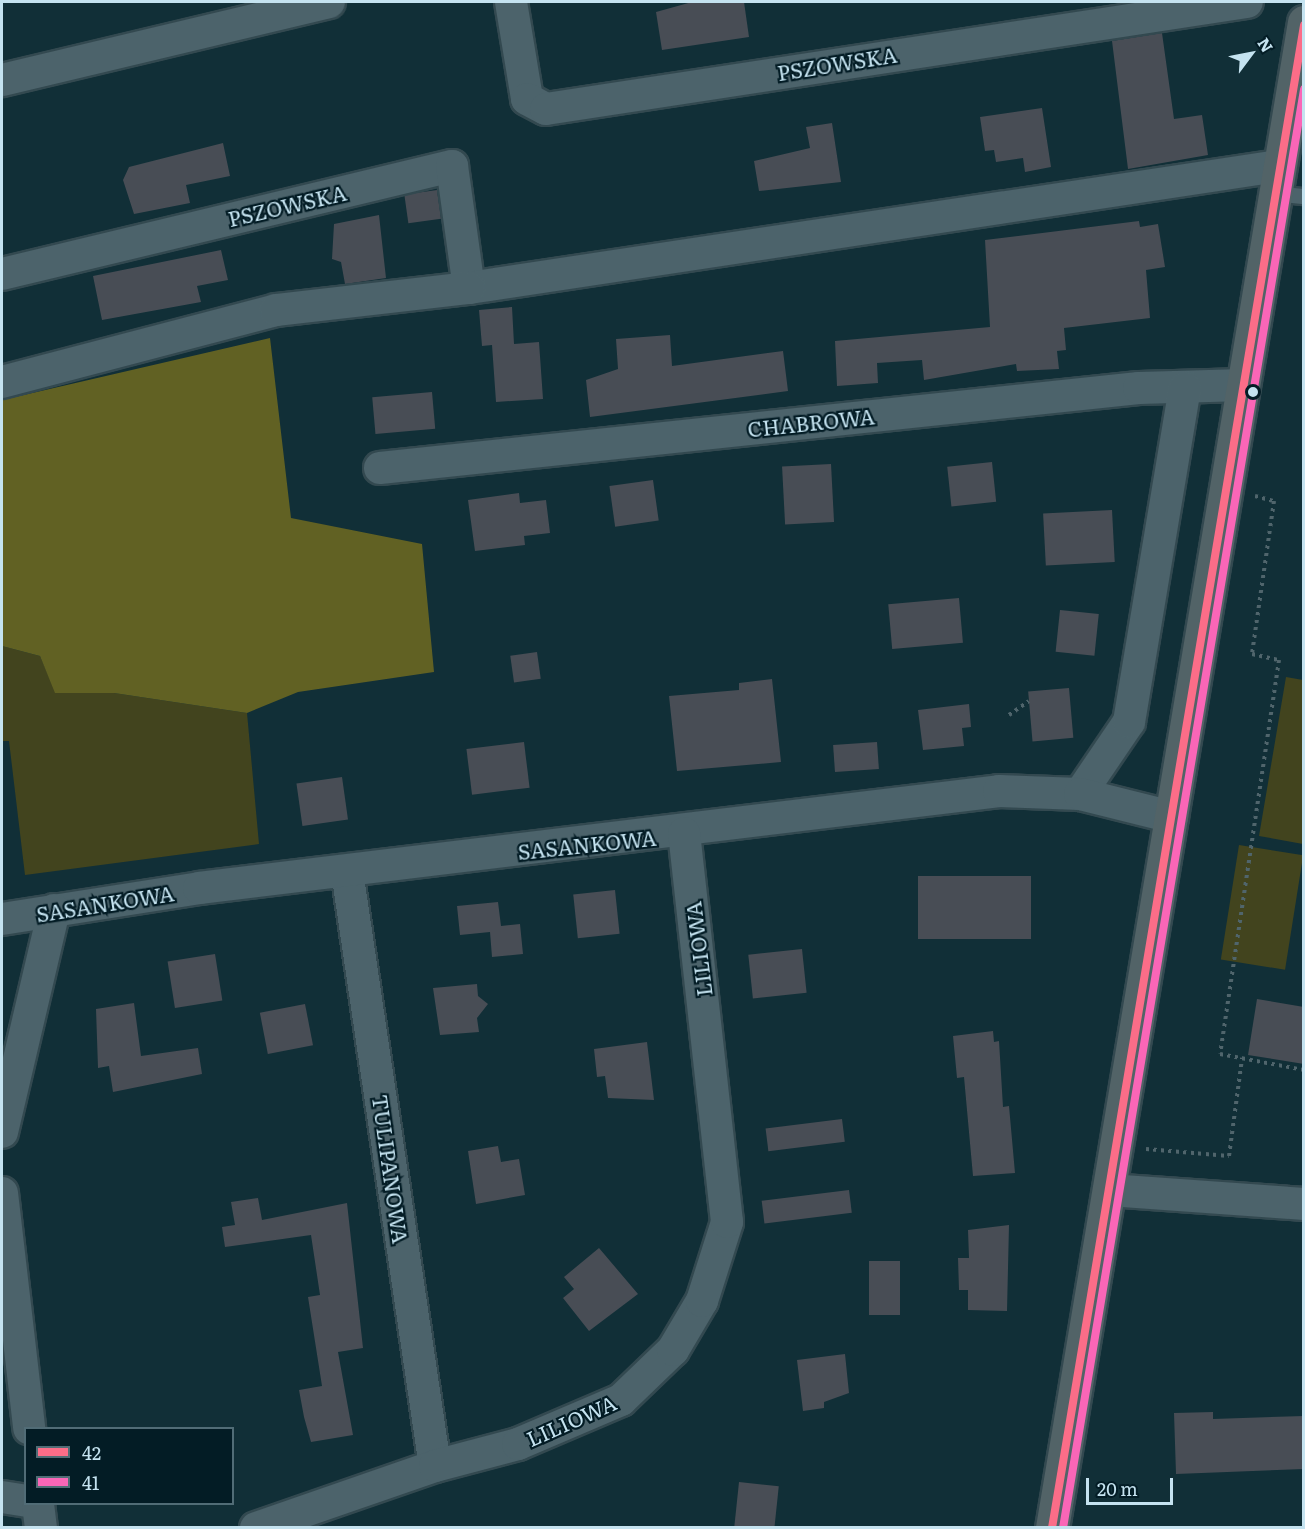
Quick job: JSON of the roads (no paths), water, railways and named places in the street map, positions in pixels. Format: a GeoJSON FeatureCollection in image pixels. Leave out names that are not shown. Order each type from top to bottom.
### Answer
{"type":"FeatureCollection","features":[{"type":"Feature","properties":{"kind":"main road"},"geometry":{"type":"LineString","coordinates":[[1052,1527],[1244,385],[1285,185],[1304,22]]}},
{"type":"Feature","properties":{"kind":"street"},"geometry":{"type":"LineString","coordinates":[[2,80],[329,2]]}},
{"type":"Feature","properties":{"kind":"street","name":"PSZOWSKA"},"geometry":{"type":"LineString","coordinates":[[511,2],[527,99],[546,109],[1247,2]]}},
{"type":"Feature","properties":{"kind":"street","name":"PSZOWSKA"},"geometry":{"type":"LineString","coordinates":[[2,274],[452,166],[470,288]]}},
{"type":"Feature","properties":{"kind":"street"},"geometry":{"type":"LineString","coordinates":[[2,382],[276,310],[470,288],[1285,185]]}},
{"type":"Feature","properties":{"kind":"street","name":"CHABROWA"},"geometry":{"type":"LineString","coordinates":[[380,468],[1139,388],[1244,385]]}},
{"type":"Feature","properties":{"kind":"street"},"geometry":{"type":"LineString","coordinates":[[1080,794],[1129,722],[1185,388]]}},
{"type":"Feature","properties":{"kind":"street","name":"SASANKOWA"},"geometry":{"type":"LineString","coordinates":[[2,919],[347,871],[684,833],[999,791],[1080,794],[1172,817]]}},
{"type":"Feature","properties":{"kind":"street","name":"LILIOWA"},"geometry":{"type":"LineString","coordinates":[[256,1527],[435,1466],[518,1444],[621,1400],[673,1350],[702,1301],[727,1222],[684,833]]}},
{"type":"Feature","properties":{"kind":"street","name":"TULIPANOWA"},"geometry":{"type":"LineString","coordinates":[[347,871],[435,1466]]}},
{"type":"Feature","properties":{"kind":"street"},"geometry":{"type":"LineString","coordinates":[[2,1132],[54,910]]}},
{"type":"Feature","properties":{"kind":"street"},"geometry":{"type":"LineString","coordinates":[[1109,1190],[1304,1204]]}},
{"type":"Feature","properties":{"kind":"street"},"geometry":{"type":"LineString","coordinates":[[2,1193],[29,1427]]}},
{"type":"Feature","properties":{"kind":"street"},"geometry":{"type":"LineString","coordinates":[[2,1497],[24,1501]]}},
{"type":"Feature","properties":{"kind":"street"},"geometry":{"type":"LineString","coordinates":[[38,1505],[41,1527]]}}]}
